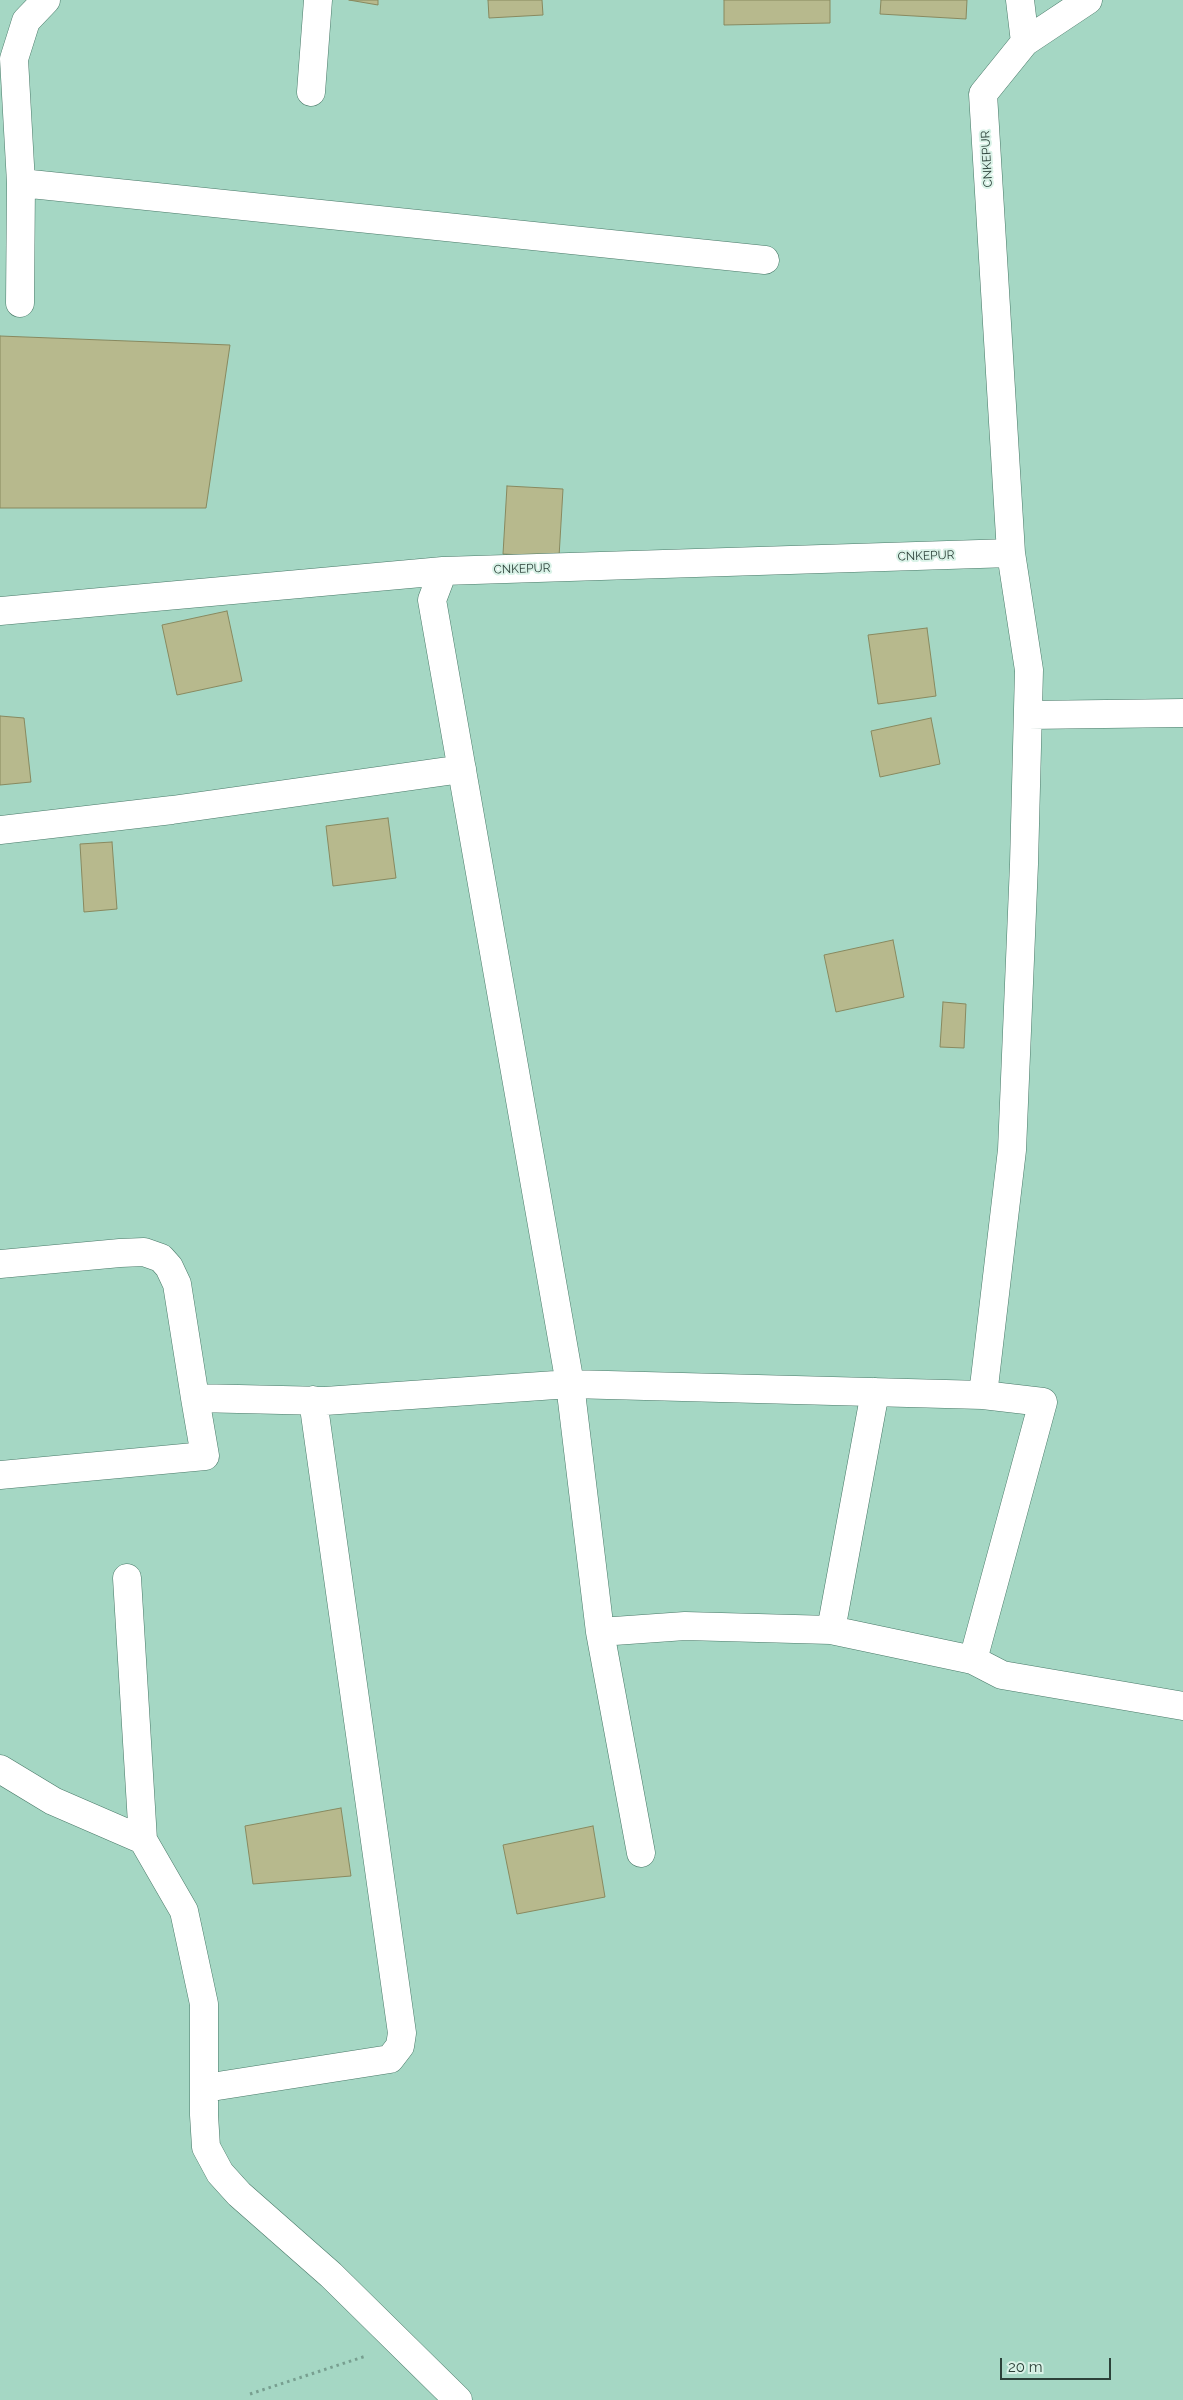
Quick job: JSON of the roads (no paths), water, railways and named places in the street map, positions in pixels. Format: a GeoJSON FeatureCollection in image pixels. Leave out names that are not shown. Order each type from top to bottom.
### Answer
{"type":"FeatureCollection","features":[{"type":"Feature","properties":{"kind":"street"},"geometry":{"type":"LineString","coordinates":[[20,302],[21,182],[14,59],[26,21],[46,0]]}},
{"type":"Feature","properties":{"kind":"street"},"geometry":{"type":"LineString","coordinates":[[311,92],[318,0]]}},
{"type":"Feature","properties":{"kind":"street"},"geometry":{"type":"LineString","coordinates":[[1020,0],[1024,42]]}},
{"type":"Feature","properties":{"kind":"street","name":"CNKEPUR"},"geometry":{"type":"LineString","coordinates":[[0,611],[443,571],[1011,553],[984,94],[1024,42],[1088,0]]}},
{"type":"Feature","properties":{"kind":"street"},"geometry":{"type":"LineString","coordinates":[[21,182],[764,260]]}},
{"type":"Feature","properties":{"kind":"street"},"geometry":{"type":"LineString","coordinates":[[983,1395],[1012,1150],[1028,716],[1029,670],[1011,553]]}},
{"type":"Feature","properties":{"kind":"street"},"geometry":{"type":"LineString","coordinates":[[443,571],[432,600],[570,1384],[600,1632],[641,1853]]}},
{"type":"Feature","properties":{"kind":"street"},"geometry":{"type":"LineString","coordinates":[[1028,716],[1183,713]]}},
{"type":"Feature","properties":{"kind":"street"},"geometry":{"type":"LineString","coordinates":[[0,830],[172,810],[462,769]]}},
{"type":"Feature","properties":{"kind":"street"},"geometry":{"type":"LineString","coordinates":[[0,1264],[144,1252],[161,1258],[169,1267],[177,1284],[205,1456],[0,1475]]}},
{"type":"Feature","properties":{"kind":"street"},"geometry":{"type":"LineString","coordinates":[[195,1398],[314,1400],[570,1384],[983,1395],[1043,1402],[973,1660]]}},
{"type":"Feature","properties":{"kind":"street"},"geometry":{"type":"LineString","coordinates":[[831,1630],[875,1392]]}},
{"type":"Feature","properties":{"kind":"street"},"geometry":{"type":"LineString","coordinates":[[205,2088],[390,2059],[400,2046],[402,2033],[314,1400]]}},
{"type":"Feature","properties":{"kind":"street"},"geometry":{"type":"LineString","coordinates":[[127,1578],[143,1840],[184,1911],[204,2004],[206,2147],[220,2173],[239,2194],[331,2275],[458,2400]]}},
{"type":"Feature","properties":{"kind":"street"},"geometry":{"type":"LineString","coordinates":[[600,1632],[685,1626],[831,1630],[973,1660],[1002,1675],[1183,1706]]}},
{"type":"Feature","properties":{"kind":"street"},"geometry":{"type":"LineString","coordinates":[[0,1770],[53,1801],[143,1840]]}}]}
